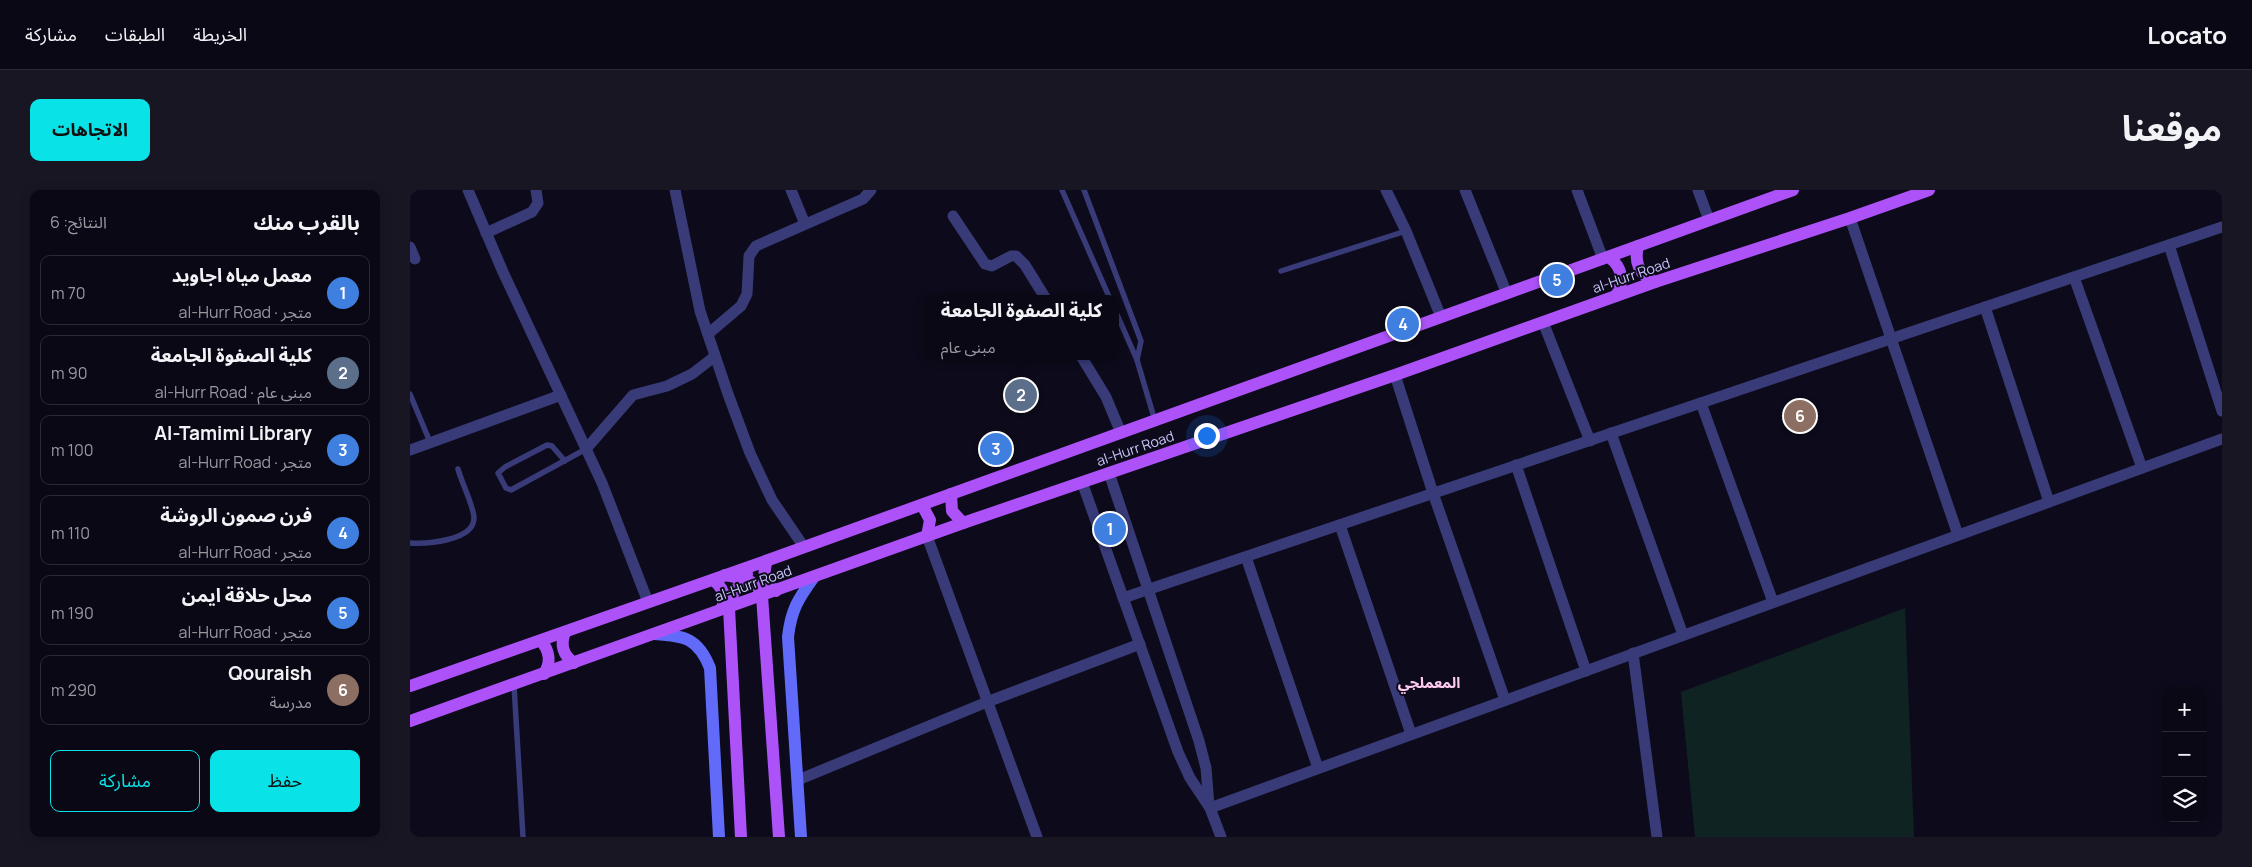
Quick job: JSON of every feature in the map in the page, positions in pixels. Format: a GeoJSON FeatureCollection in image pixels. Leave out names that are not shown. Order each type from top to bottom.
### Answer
{"type":"FeatureCollection","features":[{"type":"Feature","properties":{"kind":"main road","name":"al-Hurr Road"},"geometry":{"type":"LineString","coordinates":[[410,686],[713,580],[1793,190]]}},
{"type":"Feature","properties":{"kind":"main road","name":"al-Hurr Road"},"geometry":{"type":"LineString","coordinates":[[410,722],[963,523],[1655,282],[1929,190]]}},
{"type":"Feature","properties":{"kind":"main road"},"geometry":{"type":"LineString","coordinates":[[1638,246],[1636,253],[1638,268],[1648,279],[1655,282]]}},
{"type":"Feature","properties":{"kind":"main road"},"geometry":{"type":"LineString","coordinates":[[1606,258],[1615,261],[1622,274],[1622,282],[1616,296]]}},
{"type":"Feature","properties":{"kind":"main road"},"geometry":{"type":"LineString","coordinates":[[951,494],[952,511],[963,523]]}},
{"type":"Feature","properties":{"kind":"main road"},"geometry":{"type":"LineString","coordinates":[[922,505],[930,520],[927,536]]}},
{"type":"Feature","properties":{"kind":"main road"},"geometry":{"type":"LineString","coordinates":[[725,609],[742,579],[762,562],[765,578],[776,591]]}},
{"type":"Feature","properties":{"kind":"main road"},"geometry":{"type":"LineString","coordinates":[[725,575],[756,584],[762,596],[778,837]]}},
{"type":"Feature","properties":{"kind":"main road"},"geometry":{"type":"LineString","coordinates":[[713,580],[724,593],[741,837]]}},
{"type":"Feature","properties":{"kind":"main road"},"geometry":{"type":"LineString","coordinates":[[565,632],[563,650],[574,663]]}},
{"type":"Feature","properties":{"kind":"main road"},"geometry":{"type":"LineString","coordinates":[[541,641],[549,657],[544,674]]}},
{"type":"Feature","properties":{"kind":"street"},"geometry":{"type":"LineString","coordinates":[[468,190],[486,233],[602,483],[648,602]]}},
{"type":"Feature","properties":{"kind":"street"},"geometry":{"type":"LineString","coordinates":[[486,233],[532,212],[538,203],[536,190]]}},
{"type":"Feature","properties":{"kind":"street"},"geometry":{"type":"LineString","coordinates":[[675,190],[689,264],[714,357],[750,453],[772,500],[804,547]]}},
{"type":"Feature","properties":{"kind":"street"},"geometry":{"type":"LineString","coordinates":[[791,190],[805,224]]}},
{"type":"Feature","properties":{"kind":"street"},"geometry":{"type":"LineString","coordinates":[[708,334],[741,306],[747,294],[749,256],[756,246],[863,199],[871,190]]}},
{"type":"Feature","properties":{"kind":"street"},"geometry":{"type":"LineString","coordinates":[[1386,190],[1406,231],[1441,317]]}},
{"type":"Feature","properties":{"kind":"street"},"geometry":{"type":"LineString","coordinates":[[1466,190],[1507,294]]}},
{"type":"Feature","properties":{"kind":"street"},"geometry":{"type":"LineString","coordinates":[[1577,190],[1606,258]]}},
{"type":"Feature","properties":{"kind":"street"},"geometry":{"type":"LineString","coordinates":[[1698,190],[1709,220]]}},
{"type":"Feature","properties":{"kind":"street"},"geometry":{"type":"LineString","coordinates":[[953,216],[985,264],[992,266],[1011,256],[1016,256],[1025,265],[1044,295]]}},
{"type":"Feature","properties":{"kind":"street"},"geometry":{"type":"LineString","coordinates":[[1850,218],[1958,535]]}},
{"type":"Feature","properties":{"kind":"street"},"geometry":{"type":"LineString","coordinates":[[1123,598],[2222,227]]}},
{"type":"Feature","properties":{"kind":"street"},"geometry":{"type":"LineString","coordinates":[[2169,245],[2222,411]]}},
{"type":"Feature","properties":{"kind":"street"},"geometry":{"type":"LineString","coordinates":[[410,248],[415,259]]}},
{"type":"Feature","properties":{"kind":"street"},"geometry":{"type":"LineString","coordinates":[[2074,277],[2142,468]]}},
{"type":"Feature","properties":{"kind":"street"},"geometry":{"type":"LineString","coordinates":[[1985,307],[2049,502]]}},
{"type":"Feature","properties":{"kind":"street"},"geometry":{"type":"LineString","coordinates":[[1543,322],[1590,440]]}},
{"type":"Feature","properties":{"kind":"street"},"geometry":{"type":"LineString","coordinates":[[586,449],[633,395],[667,386],[692,374],[714,357]]}},
{"type":"Feature","properties":{"kind":"street"},"geometry":{"type":"LineString","coordinates":[[1083,360],[1106,397],[1121,433]]}},
{"type":"Feature","properties":{"kind":"street"},"geometry":{"type":"LineString","coordinates":[[1394,374],[1505,700]]}},
{"type":"Feature","properties":{"kind":"street"},"geometry":{"type":"LineString","coordinates":[[410,450],[561,395]]}},
{"type":"Feature","properties":{"kind":"street"},"geometry":{"type":"LineString","coordinates":[[1700,403],[1773,602]]}},
{"type":"Feature","properties":{"kind":"street"},"geometry":{"type":"LineString","coordinates":[[1611,433],[1683,635]]}},
{"type":"Feature","properties":{"kind":"street"},"geometry":{"type":"LineString","coordinates":[[1210,808],[2222,439]]}},
{"type":"Feature","properties":{"kind":"street"},"geometry":{"type":"LineString","coordinates":[[1516,465],[1586,671]]}},
{"type":"Feature","properties":{"kind":"street"},"geometry":{"type":"LineString","coordinates":[[1109,473],[1203,755],[1210,808]]}},
{"type":"Feature","properties":{"kind":"street"},"geometry":{"type":"LineString","coordinates":[[1082,482],[1181,758],[1190,778],[1210,808],[1221,837]]}},
{"type":"Feature","properties":{"kind":"street"},"geometry":{"type":"LineString","coordinates":[[1340,525],[1411,734]]}},
{"type":"Feature","properties":{"kind":"street"},"geometry":{"type":"LineString","coordinates":[[927,536],[1037,837]]}},
{"type":"Feature","properties":{"kind":"street"},"geometry":{"type":"LineString","coordinates":[[1246,557],[1318,768]]}},
{"type":"Feature","properties":{"kind":"street"},"geometry":{"type":"LineString","coordinates":[[802,837],[788,637],[790,617],[797,600],[814,577]]}},
{"type":"Feature","properties":{"kind":"street"},"geometry":{"type":"LineString","coordinates":[[655,634],[687,638],[704,655],[710,668],[719,837]]}},
{"type":"Feature","properties":{"kind":"street"},"geometry":{"type":"LineString","coordinates":[[798,780],[987,702],[1140,644]]}},
{"type":"Feature","properties":{"kind":"street"},"geometry":{"type":"LineString","coordinates":[[1633,653],[1657,837]]}},
{"type":"Feature","properties":{"kind":"lane"},"geometry":{"type":"LineString","coordinates":[[1062,190],[1108,295]]}},
{"type":"Feature","properties":{"kind":"lane"},"geometry":{"type":"LineString","coordinates":[[1084,190],[1141,341],[1137,360]]}},
{"type":"Feature","properties":{"kind":"lane"},"geometry":{"type":"LineString","coordinates":[[1281,271],[1406,231]]}},
{"type":"Feature","properties":{"kind":"lane"},"geometry":{"type":"LineString","coordinates":[[1119,319],[1137,360],[1155,421]]}},
{"type":"Feature","properties":{"kind":"lane"},"geometry":{"type":"LineString","coordinates":[[410,394],[430,442]]}},
{"type":"Feature","properties":{"kind":"lane"},"geometry":{"type":"LineString","coordinates":[[565,460],[552,446],[547,445],[498,472],[506,488],[511,490],[586,449]]}},
{"type":"Feature","properties":{"kind":"lane"},"geometry":{"type":"LineString","coordinates":[[410,543],[438,542],[465,534],[472,526],[474,518],[458,469]]}},
{"type":"Feature","properties":{"kind":"lane"},"geometry":{"type":"LineString","coordinates":[[514,685],[523,837]]}},
{"type":"Feature","properties":{"kind":"green space"},"geometry":{"type":"Polygon","coordinates":[[[1905,608],[1914,837],[1695,837],[1681,692],[1905,608]]]}},
{"type":"Feature","properties":{"kind":"place","name":"محل حلاقة ايمن"},"geometry":{"type":"Point","coordinates":[1557,280]}},
{"type":"Feature","properties":{"kind":"place","name":"فرن صمون الروشة"},"geometry":{"type":"Point","coordinates":[1403,324]}},
{"type":"Feature","properties":{"kind":"place","name":"كلية الصفوة الجامعة"},"geometry":{"type":"Point","coordinates":[1021,395]}},
{"type":"Feature","properties":{"kind":"place","name":"Qouraish"},"geometry":{"type":"Point","coordinates":[1800,416]}},
{"type":"Feature","properties":{"kind":"place","name":"Al-Tamimi Library"},"geometry":{"type":"Point","coordinates":[996,449]}},
{"type":"Feature","properties":{"kind":"place","name":"معمل مياه اجاويد"},"geometry":{"type":"Point","coordinates":[1110,529]}},
{"type":"Feature","properties":{"kind":"district","name":"المعملجي"},"geometry":{"type":"Point","coordinates":[1429,682]}}]}
